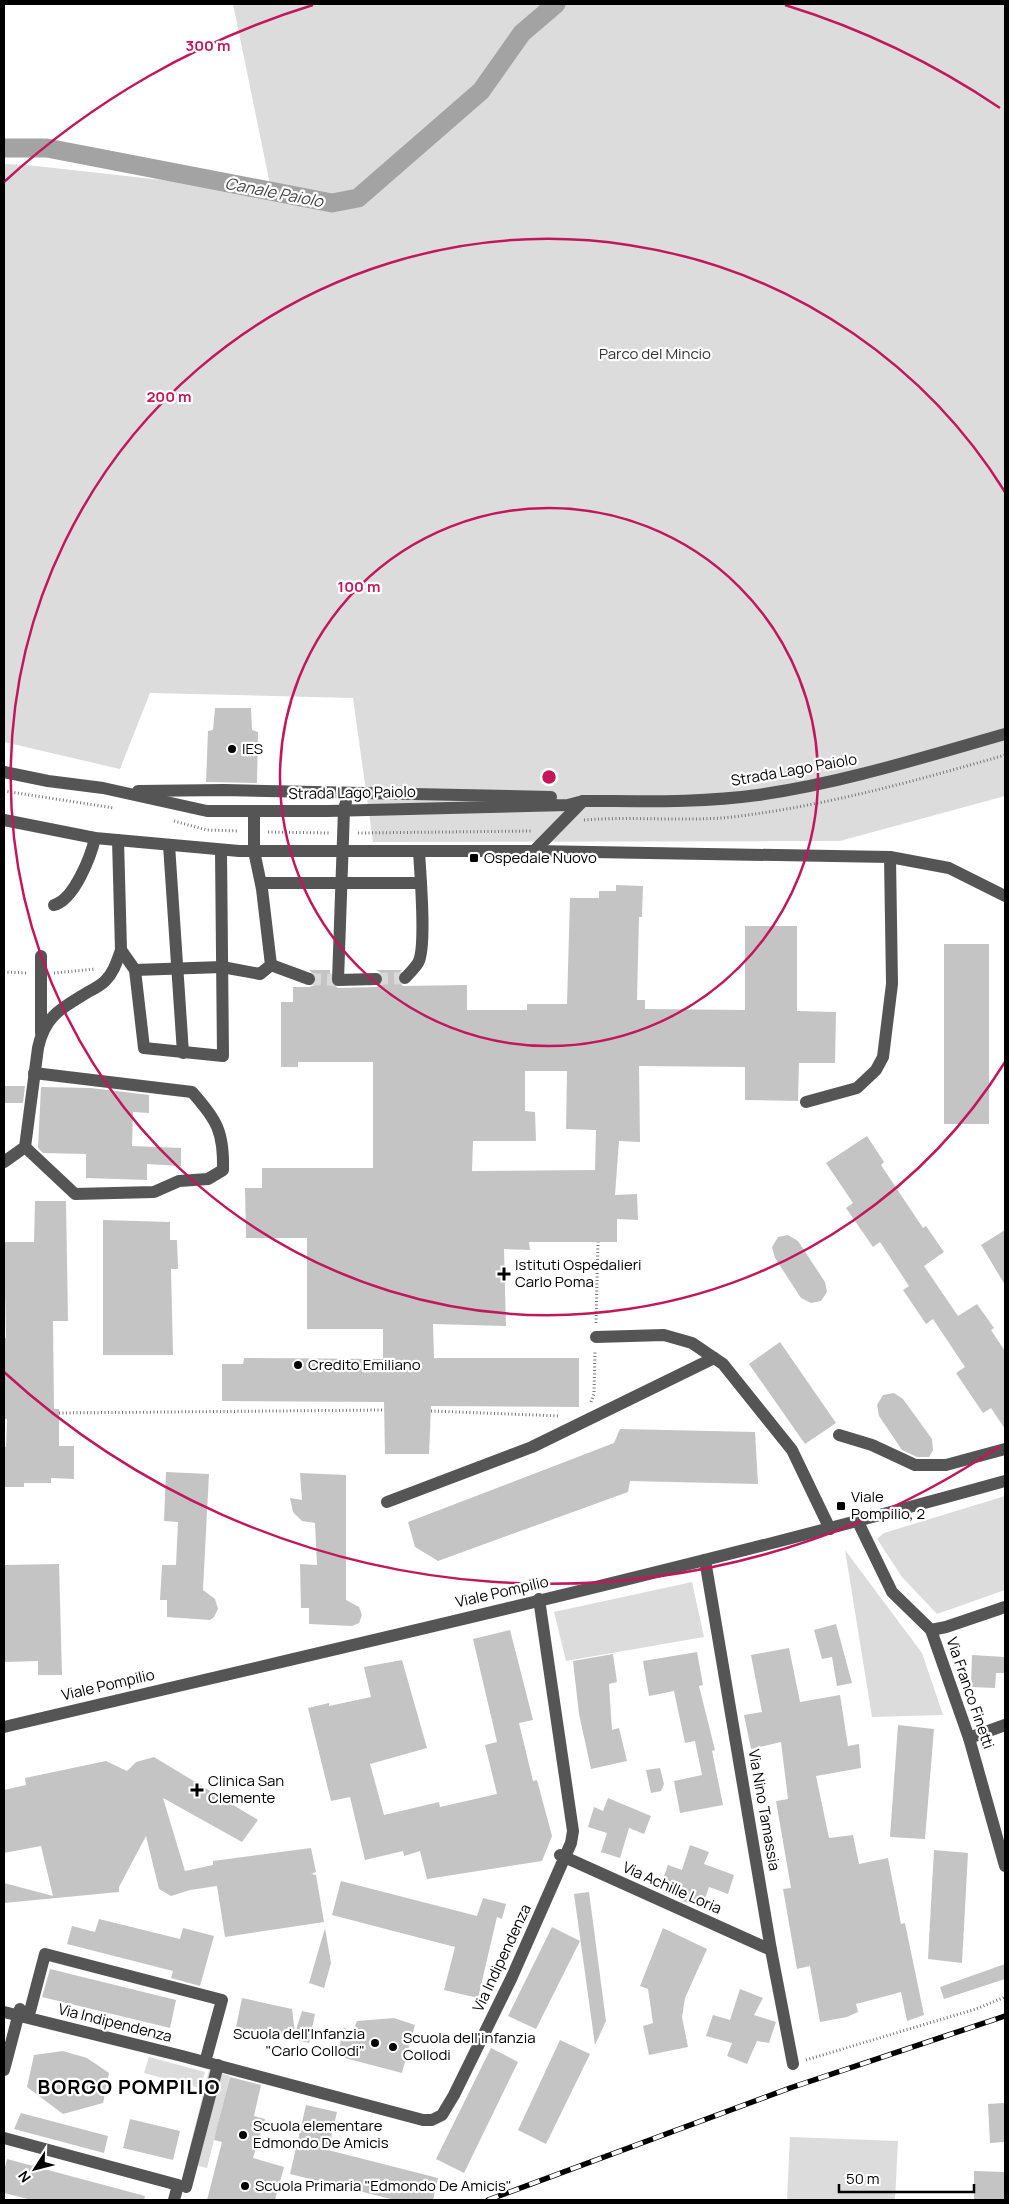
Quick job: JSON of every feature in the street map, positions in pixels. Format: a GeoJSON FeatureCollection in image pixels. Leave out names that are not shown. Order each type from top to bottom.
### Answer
{"type":"FeatureCollection","features":[{"type":"Feature","properties":{"kind":"street","name":"Strada Lago Paiolo"},"geometry":{"type":"LineString","coordinates":[[123,792],[224,790],[567,798],[583,801],[720,799],[760,795],[855,776],[1005,734]]}},
{"type":"Feature","properties":{"kind":"street","name":"Strada Lago Paiolo"},"geometry":{"type":"LineString","coordinates":[[4,772],[123,792],[198,810],[344,810],[568,805],[583,801]]}},
{"type":"Feature","properties":{"kind":"street"},"geometry":{"type":"LineString","coordinates":[[349,793],[344,810],[338,980],[376,979]]}},
{"type":"Feature","properties":{"kind":"street"},"geometry":{"type":"LineString","coordinates":[[534,851],[583,801]]}},
{"type":"Feature","properties":{"kind":"street"},"geometry":{"type":"LineString","coordinates":[[254,811],[254,851],[261,883],[270,965]]}},
{"type":"Feature","properties":{"kind":"street"},"geometry":{"type":"LineString","coordinates":[[4,820],[96,838],[221,850],[343,852],[534,851],[890,857],[949,868],[1005,896]]}},
{"type":"Feature","properties":{"kind":"street"},"geometry":{"type":"LineString","coordinates":[[54,905],[60,904],[71,892],[88,861],[96,838]]}},
{"type":"Feature","properties":{"kind":"street"},"geometry":{"type":"LineString","coordinates":[[41,1033],[56,1012],[105,981],[116,966],[121,950],[118,840]]}},
{"type":"Feature","properties":{"kind":"street"},"geometry":{"type":"LineString","coordinates":[[169,845],[183,1053]]}},
{"type":"Feature","properties":{"kind":"street"},"geometry":{"type":"LineString","coordinates":[[121,950],[135,970],[144,1048],[223,1056],[221,850]]}},
{"type":"Feature","properties":{"kind":"street"},"geometry":{"type":"LineString","coordinates":[[405,978],[418,962],[421,944],[419,851]]}},
{"type":"Feature","properties":{"kind":"street"},"geometry":{"type":"LineString","coordinates":[[806,1102],[856,1088],[876,1070],[883,1057],[892,984],[890,857]]}},
{"type":"Feature","properties":{"kind":"street"},"geometry":{"type":"LineString","coordinates":[[261,883],[421,884]]}},
{"type":"Feature","properties":{"kind":"street"},"geometry":{"type":"LineString","coordinates":[[4,1162],[25,1147],[41,1033],[42,956]]}},
{"type":"Feature","properties":{"kind":"street"},"geometry":{"type":"LineString","coordinates":[[135,970],[222,968],[260,974],[270,965]]}},
{"type":"Feature","properties":{"kind":"street"},"geometry":{"type":"LineString","coordinates":[[270,965],[309,979]]}},
{"type":"Feature","properties":{"kind":"street"},"geometry":{"type":"LineString","coordinates":[[25,1147],[75,1194],[154,1192],[179,1181],[208,1178],[223,1170],[220,1130],[211,1113],[192,1092],[34,1073]]}},
{"type":"Feature","properties":{"kind":"street"},"geometry":{"type":"LineString","coordinates":[[596,1337],[664,1335],[692,1343],[723,1364],[792,1450],[830,1529]]}},
{"type":"Feature","properties":{"kind":"street"},"geometry":{"type":"LineString","coordinates":[[387,1502],[532,1447],[714,1358]]}},
{"type":"Feature","properties":{"kind":"street"},"geometry":{"type":"LineString","coordinates":[[839,1434],[872,1445],[915,1465],[946,1465],[1005,1449]]}},
{"type":"Feature","properties":{"kind":"street","name":"Viale Pompilio"},"geometry":{"type":"LineString","coordinates":[[4,1727],[705,1560],[858,1522],[1005,1481]]}},
{"type":"Feature","properties":{"kind":"street","name":"Via Franco Finetti"},"geometry":{"type":"LineString","coordinates":[[858,1522],[892,1592],[931,1630],[969,1738],[1005,1866]]}},
{"type":"Feature","properties":{"kind":"street","name":"Via Nino Tamassia"},"geometry":{"type":"LineString","coordinates":[[705,1560],[771,1950],[793,2064]]}},
{"type":"Feature","properties":{"kind":"street","name":"Via Indipendenza"},"geometry":{"type":"LineString","coordinates":[[4,2004],[23,2012],[423,2120],[432,2120],[442,2115],[454,2096],[507,1988],[563,1857],[566,1830],[536,1600]]}},
{"type":"Feature","properties":{"kind":"street"},"geometry":{"type":"LineString","coordinates":[[931,1630],[946,1627],[1005,1607]]}},
{"type":"Feature","properties":{"kind":"street"},"geometry":{"type":"LineString","coordinates":[[969,1738],[1005,1725]]}},
{"type":"Feature","properties":{"kind":"street","name":"Via Indipendenza"},"geometry":{"type":"LineString","coordinates":[[4,2012],[23,2012],[207,2055],[430,2114],[440,2107],[493,2005],[563,1857]]}},
{"type":"Feature","properties":{"kind":"street","name":"Via Achille Loria"},"geometry":{"type":"LineString","coordinates":[[563,1857],[771,1950]]}},
{"type":"Feature","properties":{"kind":"street"},"geometry":{"type":"LineString","coordinates":[[4,2070],[45,1954],[222,2000],[207,2055]]}},
{"type":"Feature","properties":{"kind":"street"},"geometry":{"type":"LineString","coordinates":[[174,2200],[182,2186],[218,2065]]}},
{"type":"Feature","properties":{"kind":"street"},"geometry":{"type":"LineString","coordinates":[[4,2138],[182,2186]]}},
{"type":"Feature","properties":{"kind":"street"},"geometry":{"type":"LineString","coordinates":[[182,2186],[182,2200]]}},
{"type":"Feature","properties":{"kind":"path"},"geometry":{"type":"LineString","coordinates":[[4,972],[70,973],[116,966]]}},
{"type":"Feature","properties":{"kind":"path"},"geometry":{"type":"LineString","coordinates":[[589,1407],[594,1394],[598,1242]]}},
{"type":"Feature","properties":{"kind":"path"},"geometry":{"type":"LineString","coordinates":[[59,1413],[384,1410]]}},
{"type":"Feature","properties":{"kind":"path"},"geometry":{"type":"LineString","coordinates":[[431,1412],[569,1416]]}},
{"type":"Feature","properties":{"kind":"path"},"geometry":{"type":"LineString","coordinates":[[793,2064],[976,2009],[1005,1997]]}},
{"type":"Feature","properties":{"kind":"green space","name":"Parco del Mincio"},"geometry":{"type":"Polygon","coordinates":[[[233,4],[1005,4],[1005,796],[840,841],[373,842],[353,698],[150,693],[120,769],[4,742],[4,164],[171,181],[273,199],[233,4]]]}},
{"type":"Feature","properties":{"kind":"green space"},"geometry":{"type":"Polygon","coordinates":[[[1005,1496],[1005,1590],[937,1614],[902,1577],[877,1539],[884,1533],[1005,1496]]]}},
{"type":"Feature","properties":{"kind":"green space"},"geometry":{"type":"Polygon","coordinates":[[[845,1550],[922,1653],[943,1715],[872,1717],[845,1550]]]}},
{"type":"Feature","properties":{"kind":"green space"},"geometry":{"type":"Polygon","coordinates":[[[692,1582],[704,1637],[566,1661],[554,1612],[692,1582]]]}},
{"type":"Feature","properties":{"kind":"green space"},"geometry":{"type":"Polygon","coordinates":[[[149,2057],[205,2072],[200,2088],[144,2073],[149,2057]]]}},
{"type":"Feature","properties":{"kind":"green space"},"geometry":{"type":"Polygon","coordinates":[[[209,2070],[230,2076],[207,2168],[186,2163],[209,2070]]]}},
{"type":"Feature","properties":{"kind":"green space"},"geometry":{"type":"Polygon","coordinates":[[[790,2137],[898,2141],[895,2200],[787,2200],[790,2137]]]}},
{"type":"Feature","properties":{"kind":"building"},"geometry":{"type":"Polygon","coordinates":[[[215,708],[251,708],[252,730],[258,732],[257,783],[206,782],[208,731],[213,730],[215,708]]]}},
{"type":"Feature","properties":{"kind":"building"},"geometry":{"type":"Polygon","coordinates":[[[616,885],[643,886],[642,917],[639,917],[637,1000],[645,1000],[645,1009],[745,1010],[745,926],[797,926],[797,1011],[836,1012],[835,1063],[799,1063],[798,1101],[745,1100],[745,1067],[639,1066],[640,1142],[619,1141],[615,1195],[637,1194],[638,1220],[617,1219],[617,1242],[529,1242],[530,1250],[504,1249],[506,1326],[433,1324],[434,1358],[579,1358],[579,1407],[431,1406],[429,1454],[385,1454],[384,1402],[222,1401],[222,1364],[243,1364],[244,1358],[383,1359],[383,1329],[307,1329],[307,1238],[246,1238],[245,1188],[262,1188],[262,1168],[373,1168],[373,1062],[298,1062],[298,1067],[281,1067],[281,1002],[293,1002],[293,987],[315,985],[317,977],[309,970],[330,970],[331,983],[338,988],[377,987],[383,983],[384,978],[383,974],[376,970],[402,970],[397,975],[397,980],[403,986],[467,985],[467,1010],[527,1010],[527,1004],[567,1004],[570,898],[599,898],[599,891],[616,891],[616,885]],[[525,1071],[525,1111],[535,1112],[536,1141],[473,1141],[472,1171],[595,1170],[596,1130],[566,1129],[567,1071],[525,1071]]]}},
{"type":"Feature","properties":{"kind":"building"},"geometry":{"type":"Polygon","coordinates":[[[944,944],[989,944],[989,1124],[944,1124],[944,944]]]}},
{"type":"Feature","properties":{"kind":"building"},"geometry":{"type":"Polygon","coordinates":[[[4,1086],[25,1086],[23,1103],[4,1103],[4,1086]]]}},
{"type":"Feature","properties":{"kind":"building"},"geometry":{"type":"Polygon","coordinates":[[[41,1087],[91,1088],[149,1095],[149,1113],[133,1112],[132,1146],[181,1148],[181,1166],[147,1164],[147,1180],[86,1178],[86,1154],[43,1153],[38,1148],[41,1087]]]}},
{"type":"Feature","properties":{"kind":"building"},"geometry":{"type":"Polygon","coordinates":[[[867,1136],[884,1162],[881,1165],[923,1228],[926,1226],[944,1252],[924,1266],[958,1316],[977,1304],[994,1328],[991,1330],[1005,1351],[1005,1429],[991,1408],[983,1413],[956,1373],[965,1367],[933,1319],[926,1324],[903,1290],[909,1286],[880,1242],[873,1247],[846,1208],[853,1203],[826,1163],[867,1136]]]}},
{"type":"Feature","properties":{"kind":"building"},"geometry":{"type":"Polygon","coordinates":[[[35,1201],[66,1201],[68,1321],[53,1321],[54,1409],[59,1409],[59,1446],[74,1446],[74,1479],[51,1478],[51,1483],[24,1483],[24,1487],[4,1487],[4,1447],[6,1447],[7,1419],[4,1419],[4,1338],[6,1338],[4,1242],[34,1242],[35,1201]]]}},
{"type":"Feature","properties":{"kind":"building"},"geometry":{"type":"Polygon","coordinates":[[[103,1220],[170,1222],[170,1240],[177,1240],[178,1269],[171,1269],[173,1355],[103,1355],[103,1220]]]}},
{"type":"Feature","properties":{"kind":"building"},"geometry":{"type":"Polygon","coordinates":[[[1005,1230],[1005,1285],[981,1245],[1005,1230]]]}},
{"type":"Feature","properties":{"kind":"building"},"geometry":{"type":"Polygon","coordinates":[[[788,1235],[798,1241],[825,1282],[827,1292],[821,1301],[811,1303],[801,1298],[775,1258],[772,1247],[778,1237],[788,1235]]]}},
{"type":"Feature","properties":{"kind":"building"},"geometry":{"type":"Polygon","coordinates":[[[780,1342],[836,1423],[805,1444],[749,1364],[780,1342]]]}},
{"type":"Feature","properties":{"kind":"building"},"geometry":{"type":"Polygon","coordinates":[[[894,1393],[903,1399],[932,1439],[933,1450],[929,1457],[917,1457],[902,1450],[879,1416],[877,1405],[883,1395],[894,1393]]]}},
{"type":"Feature","properties":{"kind":"building"},"geometry":{"type":"Polygon","coordinates":[[[620,1429],[755,1432],[758,1484],[630,1481],[628,1492],[438,1561],[415,1547],[408,1522],[614,1443],[620,1429]]]}},
{"type":"Feature","properties":{"kind":"building"},"geometry":{"type":"Polygon","coordinates":[[[166,1472],[209,1474],[203,1590],[215,1599],[218,1609],[210,1620],[167,1617],[167,1600],[160,1600],[162,1565],[176,1565],[178,1522],[164,1521],[166,1472]]]}},
{"type":"Feature","properties":{"kind":"building"},"geometry":{"type":"Polygon","coordinates":[[[300,1473],[346,1475],[346,1600],[359,1607],[362,1615],[359,1623],[352,1626],[309,1624],[309,1608],[301,1608],[300,1564],[317,1565],[315,1523],[302,1521],[293,1512],[290,1498],[302,1500],[300,1473]]]}},
{"type":"Feature","properties":{"kind":"building"},"geometry":{"type":"Polygon","coordinates":[[[59,1564],[62,1675],[38,1675],[38,1661],[4,1662],[4,1565],[59,1564]]]}},
{"type":"Feature","properties":{"kind":"building"},"geometry":{"type":"Polygon","coordinates":[[[836,1624],[852,1683],[837,1686],[832,1657],[822,1659],[814,1630],[836,1624]]]}},
{"type":"Feature","properties":{"kind":"building"},"geometry":{"type":"Polygon","coordinates":[[[510,1630],[533,1720],[519,1723],[533,1781],[537,1780],[552,1836],[542,1861],[427,1879],[420,1851],[404,1856],[403,1851],[365,1860],[350,1797],[331,1801],[308,1708],[329,1703],[329,1706],[371,1697],[364,1667],[402,1660],[427,1748],[370,1764],[384,1815],[439,1802],[440,1807],[497,1794],[485,1745],[497,1742],[473,1639],[510,1630]]]}},
{"type":"Feature","properties":{"kind":"building"},"geometry":{"type":"Polygon","coordinates":[[[789,1648],[800,1702],[840,1695],[848,1746],[859,1744],[861,1768],[816,1776],[829,1838],[853,1835],[859,1864],[888,1858],[901,1924],[905,1923],[924,2015],[907,2021],[901,1992],[856,2004],[858,2012],[847,2017],[820,2022],[810,1966],[797,1969],[783,1889],[791,1888],[776,1801],[788,1799],[781,1742],[751,1749],[744,1715],[762,1712],[751,1655],[789,1648]]]}},
{"type":"Feature","properties":{"kind":"building"},"geometry":{"type":"Polygon","coordinates":[[[697,1652],[703,1685],[699,1686],[715,1750],[712,1751],[723,1805],[680,1813],[674,1781],[702,1775],[695,1741],[685,1743],[674,1691],[649,1696],[643,1661],[697,1652]]]}},
{"type":"Feature","properties":{"kind":"building"},"geometry":{"type":"Polygon","coordinates":[[[613,1654],[617,1682],[609,1684],[612,1730],[619,1728],[627,1761],[591,1769],[579,1714],[573,1661],[613,1654]]]}},
{"type":"Feature","properties":{"kind":"building"},"geometry":{"type":"Polygon","coordinates":[[[972,1655],[1005,1657],[1005,1673],[996,1673],[995,1688],[971,1687],[972,1655]]]}},
{"type":"Feature","properties":{"kind":"building"},"geometry":{"type":"Polygon","coordinates":[[[898,1725],[934,1729],[925,1839],[890,1837],[898,1725]]]}},
{"type":"Feature","properties":{"kind":"building"},"geometry":{"type":"Polygon","coordinates":[[[154,1757],[258,1820],[242,1842],[163,1798],[185,1871],[213,1865],[213,1861],[311,1848],[316,1872],[311,1874],[316,1875],[324,1922],[225,1937],[217,1886],[190,1890],[171,1896],[159,1889],[146,1836],[119,1887],[119,1892],[4,1903],[4,1883],[53,1896],[41,1846],[4,1853],[4,1790],[26,1785],[25,1778],[106,1761],[127,1771],[136,1762],[154,1757]]]}},
{"type":"Feature","properties":{"kind":"building"},"geometry":{"type":"Polygon","coordinates":[[[660,1768],[664,1784],[661,1791],[651,1793],[646,1770],[660,1768]]]}},
{"type":"Feature","properties":{"kind":"building"},"geometry":{"type":"Polygon","coordinates":[[[608,1798],[651,1816],[644,1834],[629,1828],[620,1858],[601,1852],[607,1833],[588,1827],[594,1807],[603,1811],[608,1798]]]}},
{"type":"Feature","properties":{"kind":"building"},"geometry":{"type":"Polygon","coordinates":[[[690,1845],[709,1852],[704,1864],[734,1875],[728,1894],[709,1887],[702,1908],[683,1901],[686,1893],[661,1884],[668,1865],[682,1870],[690,1845]]]}},
{"type":"Feature","properties":{"kind":"building"},"geometry":{"type":"Polygon","coordinates":[[[934,1850],[968,1853],[962,1963],[928,1959],[934,1850]]]}},
{"type":"Feature","properties":{"kind":"building"},"geometry":{"type":"Polygon","coordinates":[[[341,1881],[477,1916],[483,1898],[506,1904],[502,1919],[497,1917],[478,1998],[444,1990],[455,1947],[332,1915],[341,1881]]]}},
{"type":"Feature","properties":{"kind":"building"},"geometry":{"type":"Polygon","coordinates":[[[589,1892],[606,2021],[595,2045],[574,1894],[589,1892]]]}},
{"type":"Feature","properties":{"kind":"building"},"geometry":{"type":"Polygon","coordinates":[[[99,1919],[180,1939],[183,1928],[214,1936],[200,1986],[171,1978],[173,1971],[67,1944],[72,1926],[95,1932],[99,1919]]]}},
{"type":"Feature","properties":{"kind":"building"},"geometry":{"type":"Polygon","coordinates":[[[552,1927],[580,1941],[536,2029],[508,2016],[552,1927]]]}},
{"type":"Feature","properties":{"kind":"building"},"geometry":{"type":"Polygon","coordinates":[[[325,1928],[331,1963],[324,1988],[309,1983],[325,1928]]]}},
{"type":"Feature","properties":{"kind":"building"},"geometry":{"type":"Polygon","coordinates":[[[663,1928],[707,1949],[685,1998],[682,2017],[688,2047],[649,2055],[643,2026],[653,2023],[648,1989],[640,1986],[663,1928]]]}},
{"type":"Feature","properties":{"kind":"building"},"geometry":{"type":"Polygon","coordinates":[[[1005,1964],[1005,1979],[944,1999],[940,1987],[1005,1964]]]}},
{"type":"Feature","properties":{"kind":"building"},"geometry":{"type":"Polygon","coordinates":[[[50,1969],[176,2000],[170,2028],[42,1997],[50,1969]]]}},
{"type":"Feature","properties":{"kind":"building"},"geometry":{"type":"Polygon","coordinates":[[[740,1989],[763,1998],[754,2015],[776,2022],[769,2043],[757,2041],[747,2064],[727,2056],[732,2043],[706,2036],[713,2015],[730,2020],[740,1989]]]}},
{"type":"Feature","properties":{"kind":"building"},"geometry":{"type":"Polygon","coordinates":[[[242,1998],[292,2009],[295,2033],[302,2011],[315,2014],[309,2043],[236,2027],[242,1998]]]}},
{"type":"Feature","properties":{"kind":"building","name":"Scuola dell'Infanzia \"Carlo Collodi\""},"geometry":{"type":"Polygon","coordinates":[[[394,2018],[415,2025],[402,2073],[337,2056],[344,2028],[353,2031],[357,2021],[394,2018]]]}},
{"type":"Feature","properties":{"kind":"building"},"geometry":{"type":"Polygon","coordinates":[[[560,2040],[590,2054],[546,2144],[518,2130],[560,2040]]]}},
{"type":"Feature","properties":{"kind":"building"},"geometry":{"type":"Polygon","coordinates":[[[491,2048],[518,2062],[464,2173],[436,2159],[491,2048]]]}},
{"type":"Feature","properties":{"kind":"building"},"geometry":{"type":"Polygon","coordinates":[[[63,2051],[87,2058],[109,2073],[103,2103],[63,2114],[27,2087],[34,2055],[63,2051]]]}},
{"type":"Feature","properties":{"kind":"building","name":"Scuola elementare Edmondo De Amicis"},"geometry":{"type":"Polygon","coordinates":[[[230,2077],[261,2085],[254,2116],[265,2119],[253,2158],[284,2167],[275,2200],[207,2200],[222,2142],[214,2140],[230,2077]]]}},
{"type":"Feature","properties":{"kind":"building"},"geometry":{"type":"Polygon","coordinates":[[[1004,2103],[1005,2142],[990,2143],[988,2104],[1004,2103]]]}},
{"type":"Feature","properties":{"kind":"building"},"geometry":{"type":"Polygon","coordinates":[[[306,2105],[337,2112],[328,2150],[438,2178],[433,2200],[395,2200],[290,2174],[306,2105]]]}},
{"type":"Feature","properties":{"kind":"building"},"geometry":{"type":"Polygon","coordinates":[[[21,2113],[108,2136],[104,2153],[14,2129],[21,2113]]]}},
{"type":"Feature","properties":{"kind":"building"},"geometry":{"type":"Polygon","coordinates":[[[130,2119],[180,2131],[173,2160],[123,2148],[130,2119]]]}},
{"type":"Feature","properties":{"kind":"building"},"geometry":{"type":"Polygon","coordinates":[[[7,2159],[145,2196],[144,2200],[32,2200],[4,2193],[4,2171],[7,2159]]]}},
{"type":"Feature","properties":{"kind":"building"},"geometry":{"type":"Polygon","coordinates":[[[974,2171],[1005,2172],[1005,2200],[974,2200],[974,2171]]]}},
{"type":"Feature","properties":{"kind":"waterway","name":"Canale Paiolo"},"geometry":{"type":"LineString","coordinates":[[4,148],[47,148],[332,203],[358,198],[481,91],[522,33],[556,4]]}},
{"type":"Feature","properties":{"kind":"tunnel"},"geometry":{"type":"LineString","coordinates":[[376,979],[405,978]]}},
{"type":"Feature","properties":{"kind":"tunnel"},"geometry":{"type":"LineString","coordinates":[[309,979],[338,980]]}},
{"type":"Feature","properties":{"kind":"railway"},"geometry":{"type":"LineString","coordinates":[[488,2200],[790,2088],[1005,2016]]}},
{"type":"Feature","properties":{"kind":"place","name":"IES"},"geometry":{"type":"Point","coordinates":[232,749]}},
{"type":"Feature","properties":{"kind":"place","name":"Ospedale Nuovo"},"geometry":{"type":"Point","coordinates":[474,858]}},
{"type":"Feature","properties":{"kind":"place","name":"Istituti Ospedalieri Carlo Poma"},"geometry":{"type":"Point","coordinates":[504,1274]}},
{"type":"Feature","properties":{"kind":"place","name":"Credito Emiliano"},"geometry":{"type":"Point","coordinates":[298,1365]}},
{"type":"Feature","properties":{"kind":"place","name":"Viale Pompilio, 2"},"geometry":{"type":"Point","coordinates":[841,1506]}},
{"type":"Feature","properties":{"kind":"place","name":"Clinica San Clemente"},"geometry":{"type":"Point","coordinates":[197,1790]}},
{"type":"Feature","properties":{"kind":"place","name":"Scuola dell'Infanzia \"Carlo Collodi\""},"geometry":{"type":"Point","coordinates":[375,2043]}},
{"type":"Feature","properties":{"kind":"place","name":"Scuola dell'infanzia Collodi"},"geometry":{"type":"Point","coordinates":[393,2047]}},
{"type":"Feature","properties":{"kind":"place","name":"Scuola elementare Edmondo De Amicis"},"geometry":{"type":"Point","coordinates":[243,2135]}},
{"type":"Feature","properties":{"kind":"place","name":"Scuola Primaria \"Edmondo De Amicis\""},"geometry":{"type":"Point","coordinates":[245,2186]}},
{"type":"Feature","properties":{"kind":"district","name":"BORGO POMPILIO"},"geometry":{"type":"Point","coordinates":[129,2087]}}]}
